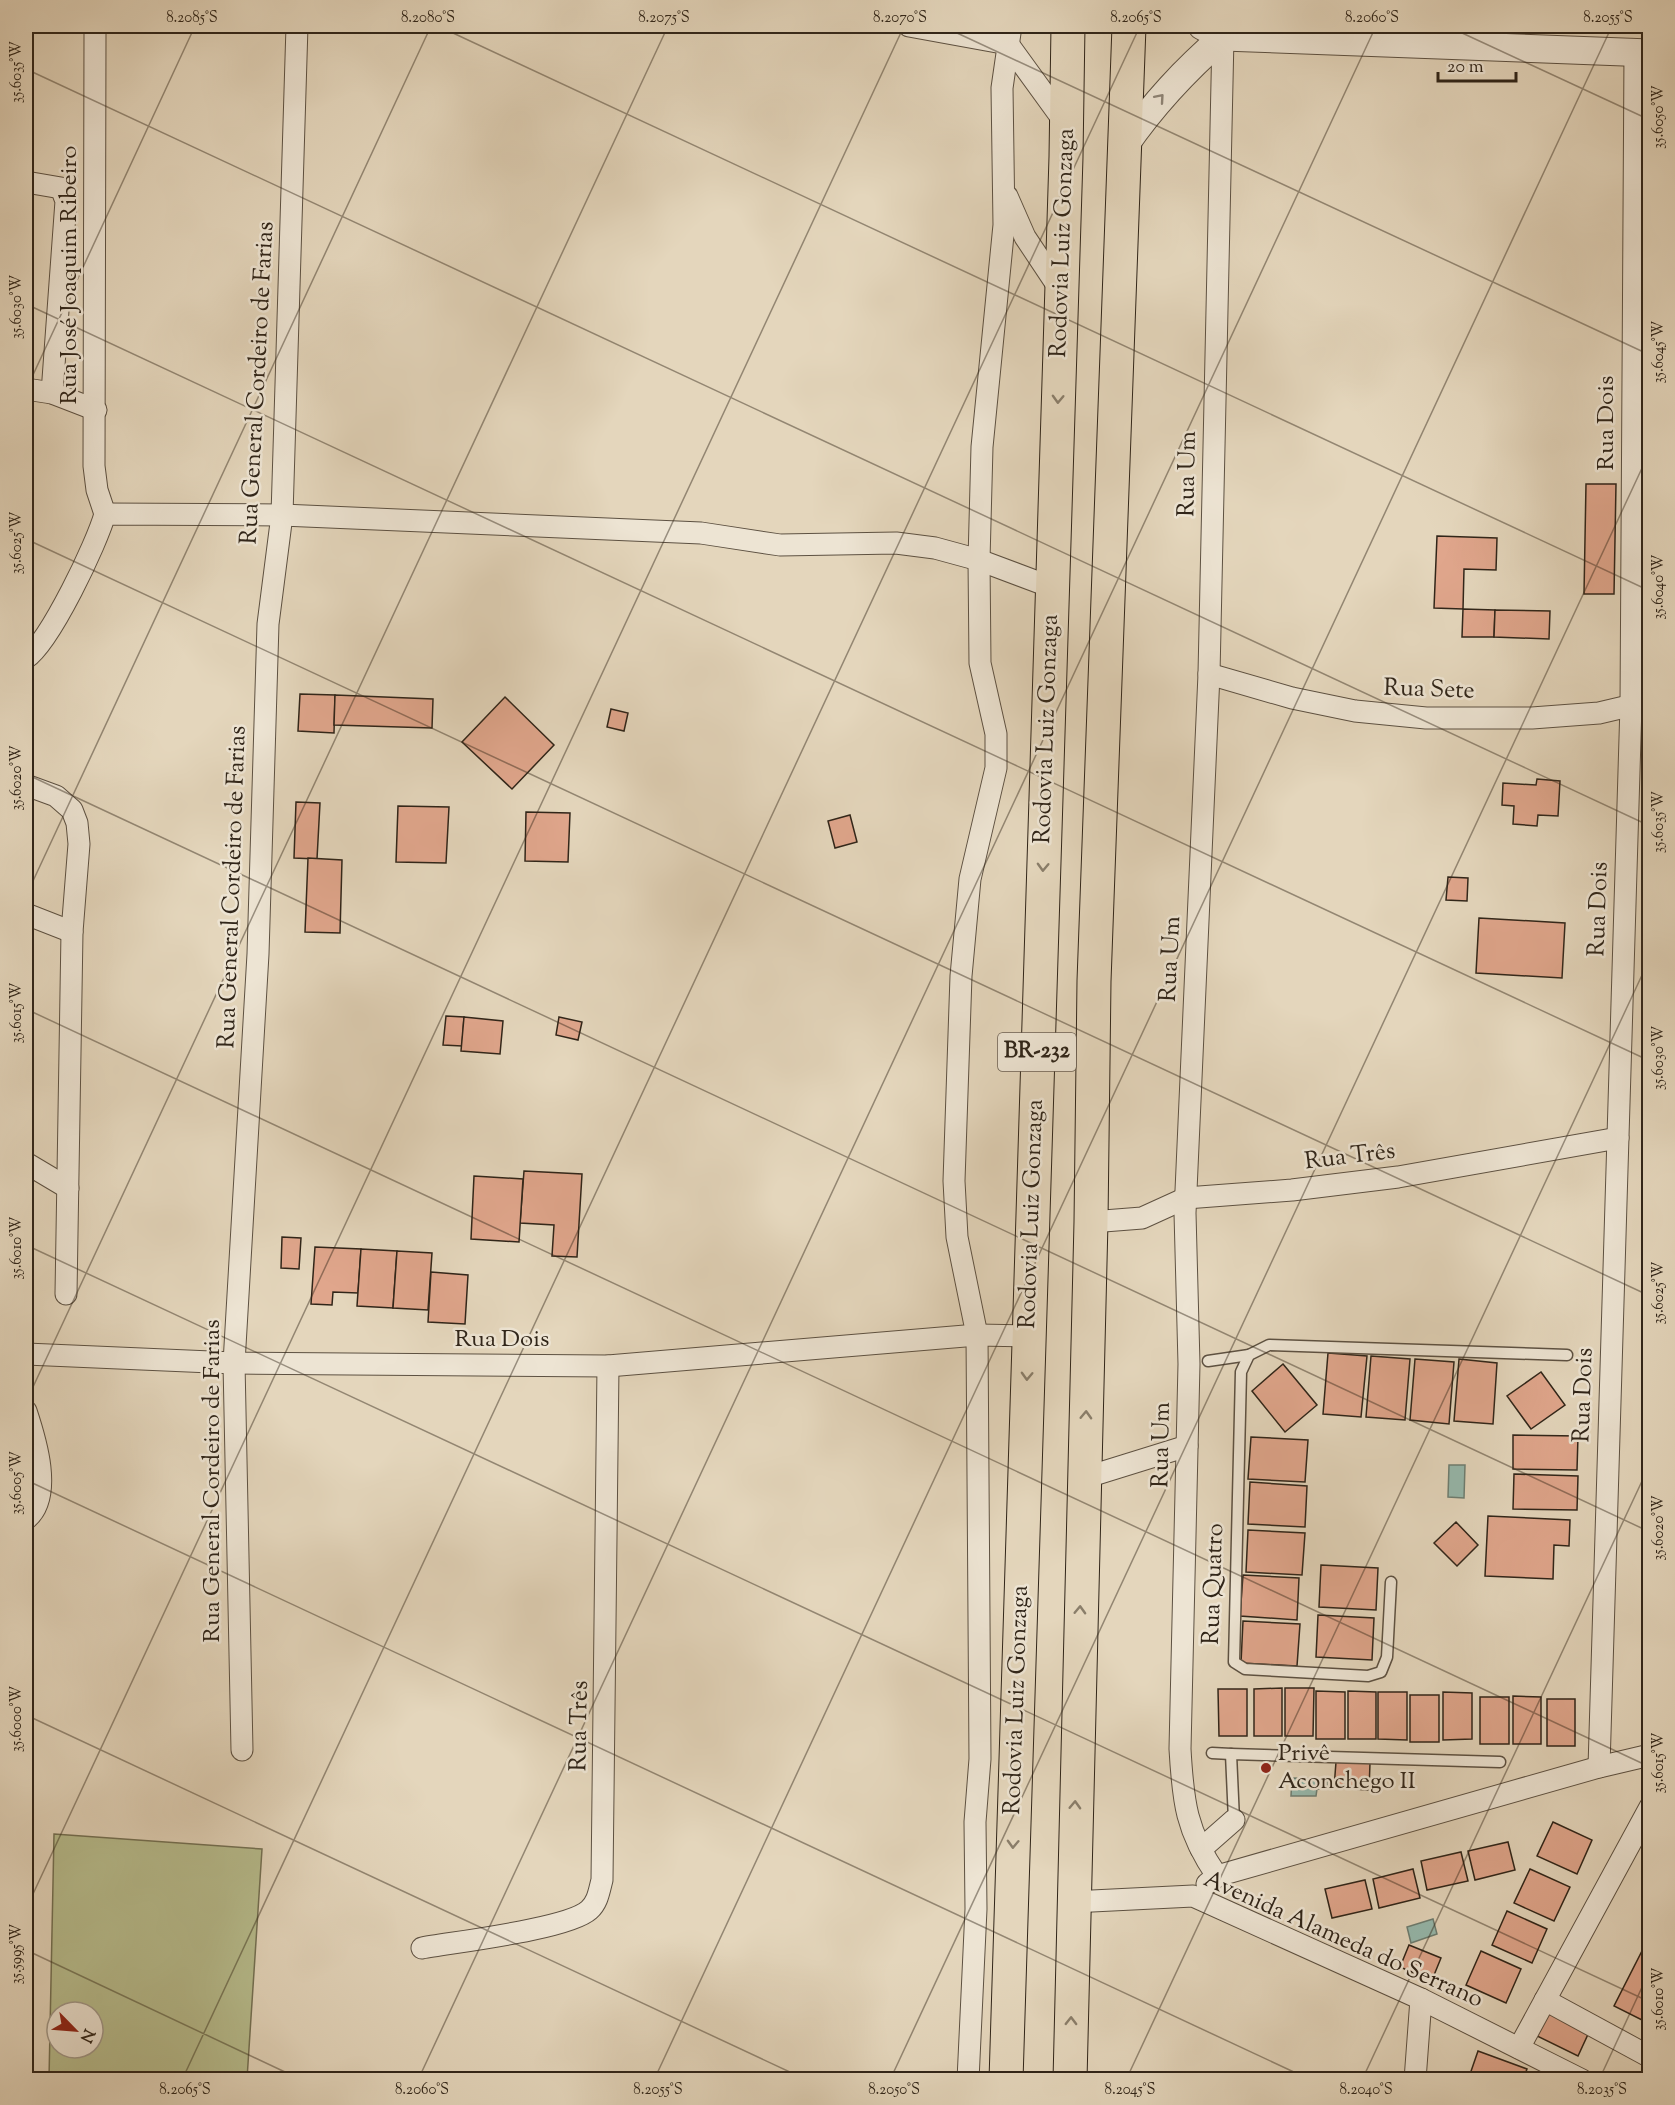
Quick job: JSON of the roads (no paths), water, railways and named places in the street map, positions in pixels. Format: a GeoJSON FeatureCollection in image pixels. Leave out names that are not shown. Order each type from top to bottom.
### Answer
{"type":"FeatureCollection","features":[{"type":"Feature","properties":{"kind":"highway","name":"Rodovia Luiz Gonzaga"},"geometry":{"type":"LineString","coordinates":[[1006,2079],[1062,291],[1068,26]]}},
{"type":"Feature","properties":{"kind":"highway","name":"BR-232"},"geometry":{"type":"LineString","coordinates":[[1070,2079],[1072,1902],[1091,1222],[1094,981],[1129,26]]}},
{"type":"Feature","properties":{"kind":"street","name":"Rua General Cordeiro de Farias"},"geometry":{"type":"LineString","coordinates":[[242,1750],[234,1363],[258,954],[268,624],[282,516],[297,26]]}},
{"type":"Feature","properties":{"kind":"street"},"geometry":{"type":"LineString","coordinates":[[909,26],[1009,34]]}},
{"type":"Feature","properties":{"kind":"street"},"geometry":{"type":"LineString","coordinates":[[1125,145],[1212,31],[1642,52]]}},
{"type":"Feature","properties":{"kind":"street","name":"Rua Um"},"geometry":{"type":"LineString","coordinates":[[1212,31],[1209,674],[1186,1198],[1198,1363],[1187,1446],[1180,1749],[1183,1798],[1189,1825],[1217,1876]]}},
{"type":"Feature","properties":{"kind":"street","name":"Rua José Joaquim Ribeiro"},"geometry":{"type":"LineString","coordinates":[[95,34],[95,480],[105,514]]}},
{"type":"Feature","properties":{"kind":"street"},"geometry":{"type":"LineString","coordinates":[[1009,34],[1066,126]]}},
{"type":"Feature","properties":{"kind":"street"},"geometry":{"type":"LineString","coordinates":[[968,2079],[976,1909],[975,1822],[980,1759],[977,1335],[957,1237],[954,1181],[961,976],[970,879],[996,768],[996,734],[980,663],[979,560],[982,447],[1000,279],[1004,187],[1002,88],[1009,34]]}},
{"type":"Feature","properties":{"kind":"street","name":"Rua Dois"},"geometry":{"type":"LineString","coordinates":[[1599,1767],[1618,1138],[1640,703],[1642,52]]}},
{"type":"Feature","properties":{"kind":"street"},"geometry":{"type":"LineString","coordinates":[[26,182],[61,188],[66,201],[52,393]]}},
{"type":"Feature","properties":{"kind":"street"},"geometry":{"type":"LineString","coordinates":[[1004,187],[1025,237],[1062,291]]}},
{"type":"Feature","properties":{"kind":"street"},"geometry":{"type":"LineString","coordinates":[[26,389],[52,393],[96,410]]}},
{"type":"Feature","properties":{"kind":"street"},"geometry":{"type":"LineString","coordinates":[[26,658],[53,622],[100,532],[105,514],[282,516],[701,533],[780,545],[896,543],[935,548],[979,560],[1051,587]]}},
{"type":"Feature","properties":{"kind":"street","name":"Rua Sete"},"geometry":{"type":"LineString","coordinates":[[1209,674],[1292,698],[1355,711],[1426,718],[1599,713],[1640,703]]}},
{"type":"Feature","properties":{"kind":"street"},"geometry":{"type":"LineString","coordinates":[[26,785],[56,796],[72,810],[77,823],[79,844],[72,932],[66,1294]]}},
{"type":"Feature","properties":{"kind":"street"},"geometry":{"type":"LineString","coordinates":[[26,914],[72,932]]}},
{"type":"Feature","properties":{"kind":"street","name":"Rua Três"},"geometry":{"type":"LineString","coordinates":[[1091,1222],[1142,1218],[1186,1198],[1292,1190],[1398,1177],[1618,1138]]}},
{"type":"Feature","properties":{"kind":"street"},"geometry":{"type":"LineString","coordinates":[[26,1163],[68,1188]]}},
{"type":"Feature","properties":{"kind":"street","name":"Rua Dois"},"geometry":{"type":"LineString","coordinates":[[26,1354],[234,1363],[608,1366],[977,1335],[1029,1336]]}},
{"type":"Feature","properties":{"kind":"street","name":"Rua Três"},"geometry":{"type":"LineString","coordinates":[[422,1948],[552,1925],[581,1916],[598,1898],[602,1880],[605,1767],[608,1366]]}},
{"type":"Feature","properties":{"kind":"street"},"geometry":{"type":"LineString","coordinates":[[26,1411],[39,1455],[40,1491],[26,1519]]}},
{"type":"Feature","properties":{"kind":"street"},"geometry":{"type":"LineString","coordinates":[[1084,1478],[1187,1446]]}},
{"type":"Feature","properties":{"kind":"street"},"geometry":{"type":"LineString","coordinates":[[1193,1896],[1217,1876],[1599,1767],[1650,1755]]}},
{"type":"Feature","properties":{"kind":"street"},"geometry":{"type":"LineString","coordinates":[[1518,2048],[1650,1807]]}},
{"type":"Feature","properties":{"kind":"street"},"geometry":{"type":"LineString","coordinates":[[1201,1849],[1234,1820]]}},
{"type":"Feature","properties":{"kind":"street","name":"Avenida Alameda do Serrano"},"geometry":{"type":"LineString","coordinates":[[1072,1902],[1193,1896],[1421,1999],[1582,2079]]}},
{"type":"Feature","properties":{"kind":"street"},"geometry":{"type":"LineString","coordinates":[[1415,2079],[1421,1999]]}},
{"type":"Feature","properties":{"kind":"street"},"geometry":{"type":"LineString","coordinates":[[1545,2000],[1650,2057]]}},
{"type":"Feature","properties":{"kind":"lane"},"geometry":{"type":"LineString","coordinates":[[1198,1363],[1249,1355],[1269,1345],[1568,1355]]}},
{"type":"Feature","properties":{"kind":"lane","name":"Rua Quatro"},"geometry":{"type":"LineString","coordinates":[[1249,1355],[1241,1372],[1234,1662],[1245,1669],[1374,1675],[1385,1667],[1387,1657],[1391,1582]]}},
{"type":"Feature","properties":{"kind":"lane"},"geometry":{"type":"LineString","coordinates":[[1212,1753],[1500,1762]]}},
{"type":"Feature","properties":{"kind":"lane"},"geometry":{"type":"LineString","coordinates":[[1231,1754],[1234,1820]]}},
{"type":"Feature","properties":{"kind":"water"},"geometry":{"type":"Polygon","coordinates":[[[1449,1465],[1465,1465],[1464,1498],[1448,1497],[1449,1465]]]}},
{"type":"Feature","properties":{"kind":"water"},"geometry":{"type":"Polygon","coordinates":[[[1292,1778],[1327,1779],[1327,1789],[1317,1789],[1316,1796],[1291,1796],[1292,1778]]]}},
{"type":"Feature","properties":{"kind":"water"},"geometry":{"type":"Polygon","coordinates":[[[1433,1919],[1437,1934],[1411,1943],[1407,1927],[1433,1919]]]}},
{"type":"Feature","properties":{"kind":"place","name":"Privê Aconchego II"},"geometry":{"type":"Point","coordinates":[1266,1768]}}]}
